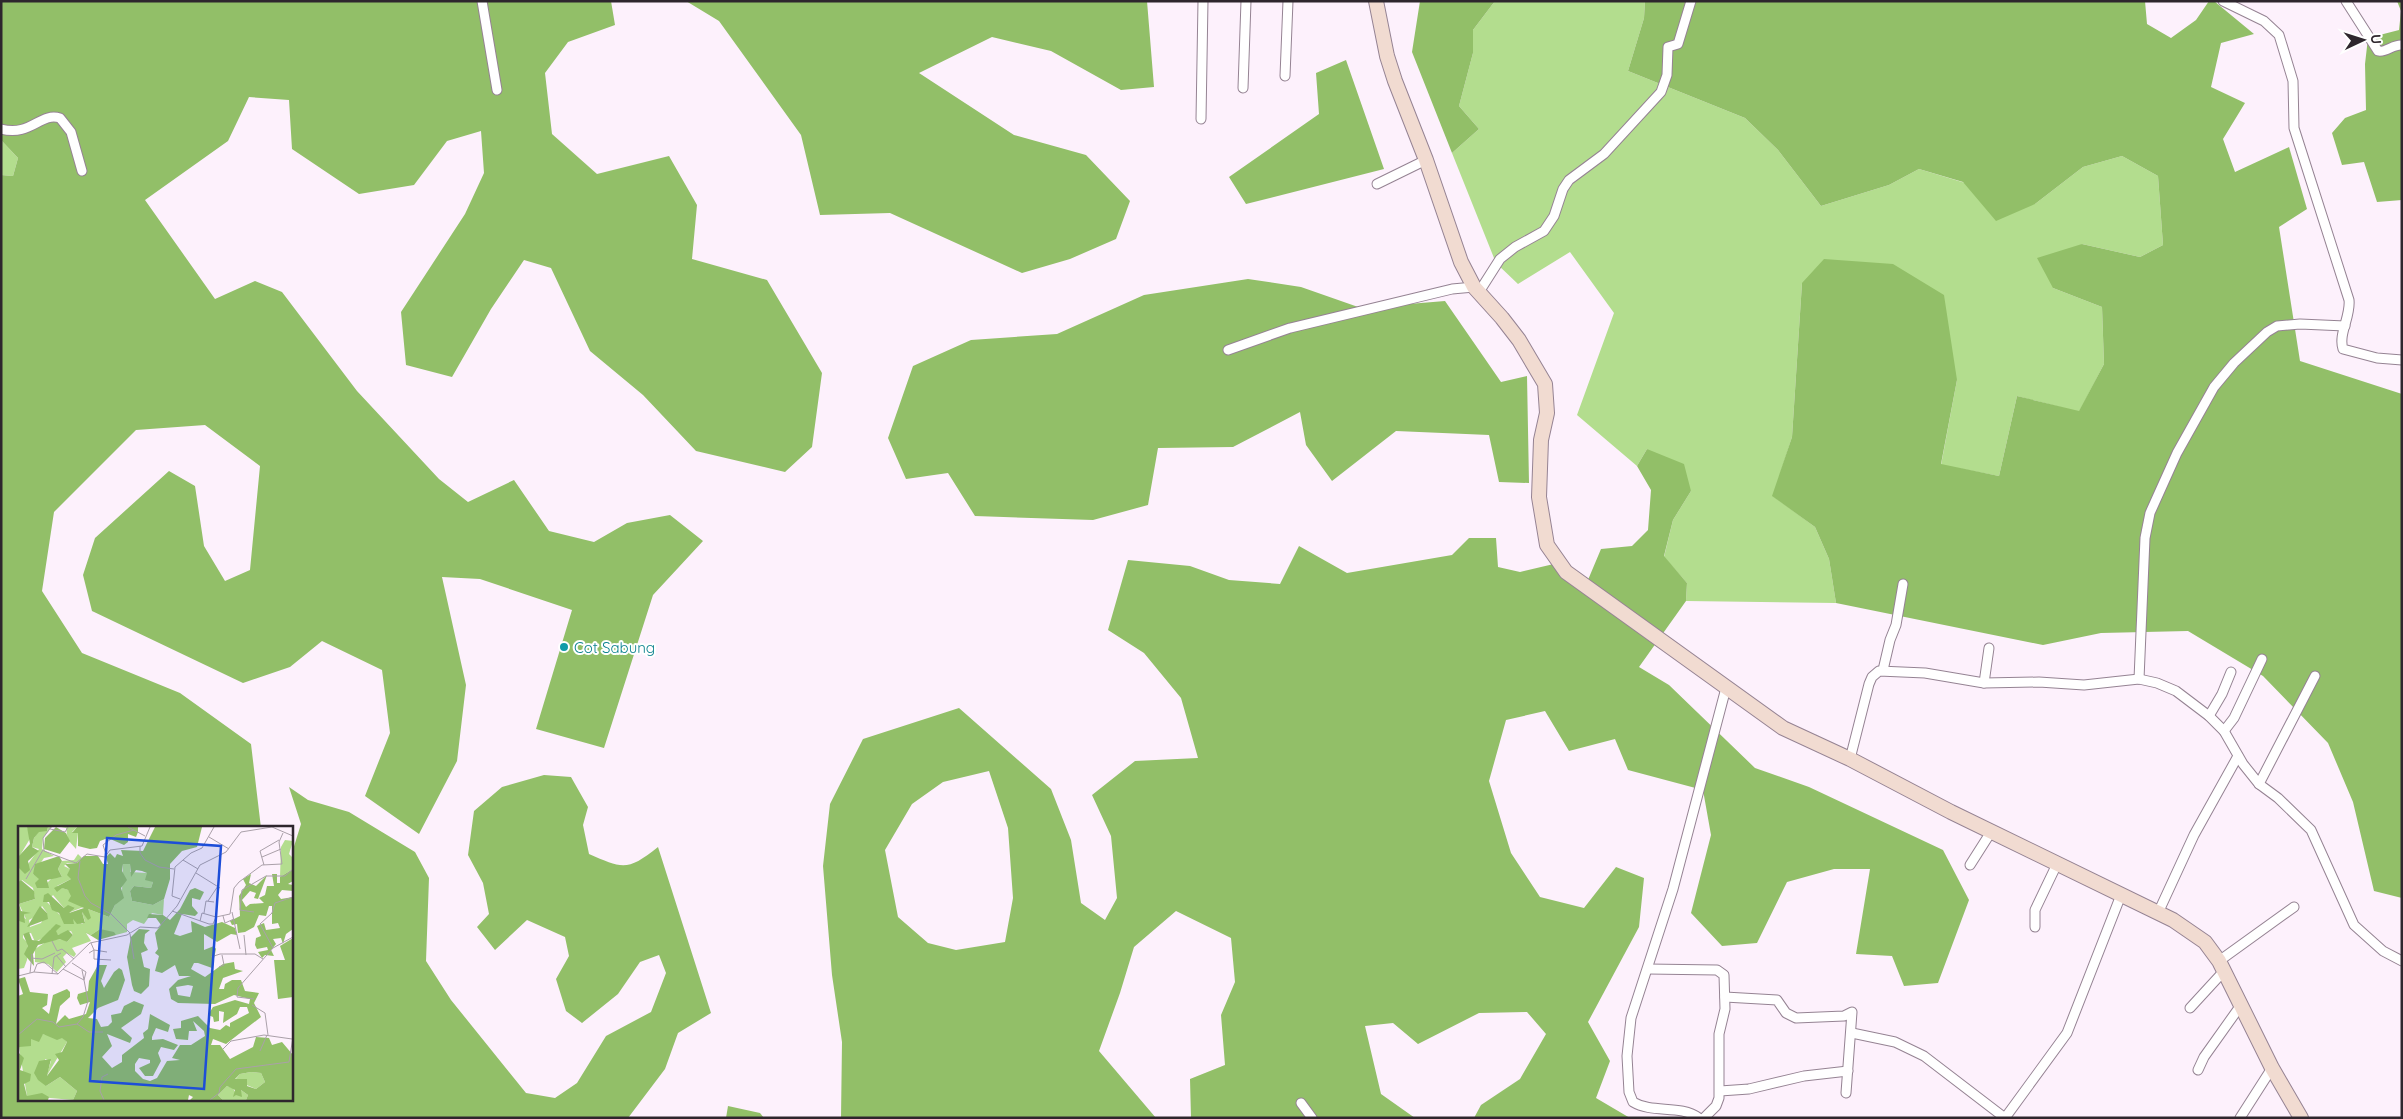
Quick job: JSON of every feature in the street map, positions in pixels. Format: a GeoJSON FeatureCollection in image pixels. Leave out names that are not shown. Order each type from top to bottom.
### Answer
{"type":"FeatureCollection","features":[{"type":"Feature","properties":{"kind":"street"},"geometry":{"type":"LineString","coordinates":[[482,1],[497,90]]}},
{"type":"Feature","properties":{"kind":"street"},"geometry":{"type":"LineString","coordinates":[[1202,119],[1203,1]]}},
{"type":"Feature","properties":{"kind":"street"},"geometry":{"type":"LineString","coordinates":[[1243,88],[1246,1]]}},
{"type":"Feature","properties":{"kind":"street"},"geometry":{"type":"LineString","coordinates":[[1285,76],[1288,1]]}},
{"type":"Feature","properties":{"kind":"street"},"geometry":{"type":"LineString","coordinates":[[1376,1],[1392,73],[1426,160],[1461,262],[1476,289],[1518,340],[1544,384],[1548,413],[1541,440],[1538,497],[1547,545],[1566,572],[1783,728],[1850,759],[1991,832],[2158,913],[2196,934],[2205,942],[2221,966],[2272,1068],[2301,1118]]}},
{"type":"Feature","properties":{"kind":"street"},"geometry":{"type":"LineString","coordinates":[[1476,289],[1500,259],[1515,247],[1544,231],[1554,216],[1563,190],[1569,180],[1604,154],[1661,92],[1667,75],[1668,48],[1678,44],[1691,1]]}},
{"type":"Feature","properties":{"kind":"street"},"geometry":{"type":"LineString","coordinates":[[2223,1],[2271,25],[2280,36],[2293,81],[2294,128],[2349,300],[2349,311],[2342,342],[2346,351],[2376,358],[2402,360]]}},
{"type":"Feature","properties":{"kind":"street"},"geometry":{"type":"LineString","coordinates":[[2234,6],[2244,1]]}},
{"type":"Feature","properties":{"kind":"street"},"geometry":{"type":"LineString","coordinates":[[2346,1],[2378,51],[2383,51],[2398,44],[2402,45]]}},
{"type":"Feature","properties":{"kind":"street"},"geometry":{"type":"LineString","coordinates":[[1,130],[23,130],[32,127],[47,117],[60,118],[71,132],[82,171]]}},
{"type":"Feature","properties":{"kind":"street"},"geometry":{"type":"LineString","coordinates":[[1377,184],[1426,160]]}},
{"type":"Feature","properties":{"kind":"street"},"geometry":{"type":"LineString","coordinates":[[1228,350],[1290,328],[1452,289],[1476,289]]}},
{"type":"Feature","properties":{"kind":"street"},"geometry":{"type":"LineString","coordinates":[[2139,679],[2144,538],[2147,524],[2177,453],[2214,387],[2234,363],[2272,328],[2283,324],[2345,326]]}},
{"type":"Feature","properties":{"kind":"street"},"geometry":{"type":"LineString","coordinates":[[1883,670],[1890,640],[1896,625],[1903,584]]}},
{"type":"Feature","properties":{"kind":"street"},"geometry":{"type":"LineString","coordinates":[[1984,683],[1988,648]]}},
{"type":"Feature","properties":{"kind":"street"},"geometry":{"type":"LineString","coordinates":[[2224,731],[2234,718],[2262,659]]}},
{"type":"Feature","properties":{"kind":"street"},"geometry":{"type":"LineString","coordinates":[[1850,759],[1869,684],[1875,674],[1883,670],[1984,683],[2059,682],[2084,685],[2139,679],[2157,682],[2176,691],[2224,731],[2238,756],[2259,784],[2278,798],[2311,830],[2354,925],[2383,951],[2402,961]]}},
{"type":"Feature","properties":{"kind":"street"},"geometry":{"type":"LineString","coordinates":[[2208,716],[2222,694],[2231,672]]}},
{"type":"Feature","properties":{"kind":"street"},"geometry":{"type":"LineString","coordinates":[[2259,784],[2315,676]]}},
{"type":"Feature","properties":{"kind":"street"},"geometry":{"type":"LineString","coordinates":[[1699,1118],[1687,1112],[1642,1106],[1632,1102],[1627,1056],[1631,1018],[1673,889],[1726,688]]}},
{"type":"Feature","properties":{"kind":"street"},"geometry":{"type":"LineString","coordinates":[[2158,913],[2194,835],[2238,756]]}},
{"type":"Feature","properties":{"kind":"street"},"geometry":{"type":"LineString","coordinates":[[1970,865],[1991,832]]}},
{"type":"Feature","properties":{"kind":"street"},"geometry":{"type":"LineString","coordinates":[[2035,927],[2036,910],[2057,864]]}},
{"type":"Feature","properties":{"kind":"street"},"geometry":{"type":"LineString","coordinates":[[1852,1033],[1896,1042],[1924,1056],[2005,1118],[2068,1033],[2121,895]]}},
{"type":"Feature","properties":{"kind":"street"},"geometry":{"type":"LineString","coordinates":[[2190,1008],[2221,966],[2294,907]]}},
{"type":"Feature","properties":{"kind":"street"},"geometry":{"type":"LineString","coordinates":[[1648,969],[1721,972],[1726,979],[1724,1013],[1719,1034],[1720,1091],[1718,1102],[1704,1118]]}},
{"type":"Feature","properties":{"kind":"street"},"geometry":{"type":"LineString","coordinates":[[1725,997],[1777,1000],[1786,1014],[1796,1018],[1844,1016],[1851,1012],[1852,1033],[1846,1093]]}},
{"type":"Feature","properties":{"kind":"street"},"geometry":{"type":"LineString","coordinates":[[2198,1070],[2204,1057],[2241,1005]]}},
{"type":"Feature","properties":{"kind":"street"},"geometry":{"type":"LineString","coordinates":[[2240,1118],[2272,1068]]}},
{"type":"Feature","properties":{"kind":"street"},"geometry":{"type":"LineString","coordinates":[[1720,1091],[1749,1090],[1804,1076],[1848,1071]]}},
{"type":"Feature","properties":{"kind":"street"},"geometry":{"type":"LineString","coordinates":[[1302,1103],[1312,1118]]}},
{"type":"Feature","properties":{"kind":"green space"},"geometry":{"type":"Polygon","coordinates":[[[1,1],[611,1],[615,25],[568,42],[545,73],[552,134],[597,174],[669,156],[697,205],[692,259],[767,280],[822,373],[812,447],[785,472],[696,451],[643,395],[590,351],[551,268],[524,260],[491,309],[452,377],[406,365],[401,312],[465,214],[484,173],[481,131],[447,141],[414,185],[359,194],[292,149],[289,100],[249,97],[228,141],[145,200],[215,299],[255,281],[282,292],[357,391],[439,479],[468,502],[514,480],[549,531],[594,542],[627,523],[670,515],[703,541],[653,595],[604,748],[536,729],[572,610],[480,579],[442,577],[466,685],[457,761],[419,834],[365,796],[390,733],[382,670],[322,641],[290,667],[243,683],[92,611],[83,575],[95,538],[169,471],[195,486],[204,546],[225,581],[250,570],[260,466],[205,425],[136,430],[54,512],[42,591],[82,653],[180,693],[251,744],[261,826],[18,826],[18,1102],[292,1102],[292,853],[301,824],[289,787],[308,800],[349,812],[415,852],[429,878],[426,961],[451,1000],[526,1093],[555,1098],[577,1083],[606,1036],[651,1012],[666,973],[659,955],[640,962],[618,994],[582,1023],[566,1011],[556,979],[569,956],[565,937],[527,920],[495,950],[477,927],[489,914],[483,883],[468,855],[474,811],[502,787],[544,775],[571,777],[588,807],[583,825],[589,854],[610,863],[625,865],[632,864],[658,847],[711,1013],[678,1033],[665,1069],[628,1118],[1,1118],[1,175],[13,176],[18,158],[1,140],[1,1]]]}},
{"type":"Feature","properties":{"kind":"green space"},"geometry":{"type":"Polygon","coordinates":[[[686,1],[1147,1],[1154,87],[1121,90],[1051,51],[992,37],[919,73],[1014,135],[1086,155],[1130,201],[1116,239],[1070,259],[1022,273],[890,213],[820,215],[801,135],[719,21],[686,1]]]}},
{"type":"Feature","properties":{"kind":"green space"},"geometry":{"type":"Polygon","coordinates":[[[1420,1],[1495,1],[1473,30],[1473,53],[1459,106],[1479,129],[1452,153],[1412,52],[1420,1]]]}},
{"type":"Feature","properties":{"kind":"green space"},"geometry":{"type":"Polygon","coordinates":[[[1495,1],[1645,1],[1644,18],[1628,71],[1745,118],[1778,150],[1821,206],[1889,185],[1919,169],[2035,204],[2083,167],[2122,156],[2158,176],[2163,245],[2140,257],[2082,244],[2053,288],[2102,307],[2104,364],[2079,412],[2017,396],[1999,476],[1941,465],[1957,380],[1802,283],[1792,437],[1773,496],[1815,527],[1829,559],[1836,603],[1686,601],[1687,583],[1664,557],[1673,520],[1691,491],[1647,449],[1637,466],[1577,415],[1614,313],[1570,252],[1518,284],[1496,263],[1452,153],[1479,129],[1459,106],[1473,53],[1473,30],[1495,1]]]}},
{"type":"Feature","properties":{"kind":"green space"},"geometry":{"type":"Polygon","coordinates":[[[1645,1],[2145,1],[2147,24],[2171,38],[2196,20],[2209,1],[2214,1],[2254,34],[2221,43],[2211,87],[2245,103],[2223,139],[2235,172],[2289,147],[2307,209],[2279,227],[2300,361],[2402,394],[2402,898],[2374,891],[2353,802],[2328,743],[2263,676],[2188,631],[2101,633],[2043,645],[1836,603],[1829,559],[1815,527],[1772,496],[1792,437],[1802,283],[1824,259],[1893,264],[1944,295],[1957,380],[1941,464],[1999,476],[2017,396],[2079,411],[2104,364],[2102,307],[2053,288],[2037,258],[2082,244],[2140,257],[2163,245],[2158,176],[2122,156],[2083,167],[2035,204],[1996,221],[1963,182],[1919,169],[1889,185],[1821,206],[1778,150],[1745,118],[1628,71],[1644,18],[1645,1]]]}},
{"type":"Feature","properties":{"kind":"green space"},"geometry":{"type":"Polygon","coordinates":[[[2397,1],[2402,1],[2402,200],[2377,202],[2364,162],[2342,165],[2332,133],[2345,118],[2366,110],[2365,64],[2368,38],[2399,30],[2401,11],[2397,1]]]}},
{"type":"Feature","properties":{"kind":"green space"},"geometry":{"type":"Polygon","coordinates":[[[1346,60],[1384,169],[1246,204],[1229,177],[1319,114],[1316,73],[1346,60]]]}},
{"type":"Feature","properties":{"kind":"green space"},"geometry":{"type":"Polygon","coordinates":[[[1,140],[18,158],[13,176],[1,175],[1,140]]]}},
{"type":"Feature","properties":{"kind":"green space"},"geometry":{"type":"Polygon","coordinates":[[[1248,279],[1301,287],[1361,308],[1445,301],[1501,382],[1527,376],[1529,483],[1499,482],[1489,435],[1396,431],[1332,481],[1306,445],[1300,412],[1233,447],[1158,448],[1148,505],[1093,520],[975,516],[948,473],[906,479],[888,438],[913,366],[971,340],[1057,334],[1144,295],[1248,279]]]}},
{"type":"Feature","properties":{"kind":"green space"},"geometry":{"type":"Polygon","coordinates":[[[1647,449],[1684,464],[1691,491],[1673,520],[1664,556],[1687,583],[1686,601],[1639,667],[1669,685],[1755,768],[1809,787],[1943,850],[1969,900],[1938,983],[1904,986],[1892,956],[1856,954],[1870,869],[1834,869],[1787,882],[1757,943],[1722,946],[1691,913],[1711,835],[1703,790],[1628,770],[1615,739],[1569,751],[1545,711],[1506,720],[1489,781],[1511,853],[1540,897],[1584,908],[1616,867],[1644,878],[1639,927],[1588,1022],[1610,1061],[1596,1098],[1630,1118],[1474,1118],[1481,1105],[1520,1079],[1546,1034],[1527,1012],[1479,1013],[1418,1044],[1393,1023],[1365,1026],[1381,1094],[1415,1118],[1191,1118],[1190,1079],[1225,1065],[1221,1015],[1235,982],[1231,938],[1176,911],[1134,947],[1099,1051],[1156,1118],[841,1118],[842,1042],[832,975],[823,866],[830,804],[863,739],[959,708],[1051,789],[1071,840],[1081,903],[1105,920],[1117,898],[1111,836],[1092,795],[1135,761],[1198,758],[1181,698],[1144,653],[1108,630],[1128,560],[1190,566],[1229,580],[1280,584],[1299,546],[1347,573],[1452,555],[1469,538],[1496,538],[1498,567],[1520,572],[1558,563],[1585,587],[1601,549],[1632,546],[1648,530],[1651,490],[1637,466],[1647,449]],[[989,771],[943,782],[912,804],[885,850],[898,917],[928,943],[956,950],[1005,942],[1013,898],[1008,828],[989,771]]]}},
{"type":"Feature","properties":{"kind":"green space"},"geometry":{"type":"Polygon","coordinates":[[[728,1106],[760,1113],[764,1118],[726,1118],[728,1106]]]}},
{"type":"Feature","properties":{"kind":"place","name":"Cot Sabung"},"geometry":{"type":"Point","coordinates":[564,647]}}]}
